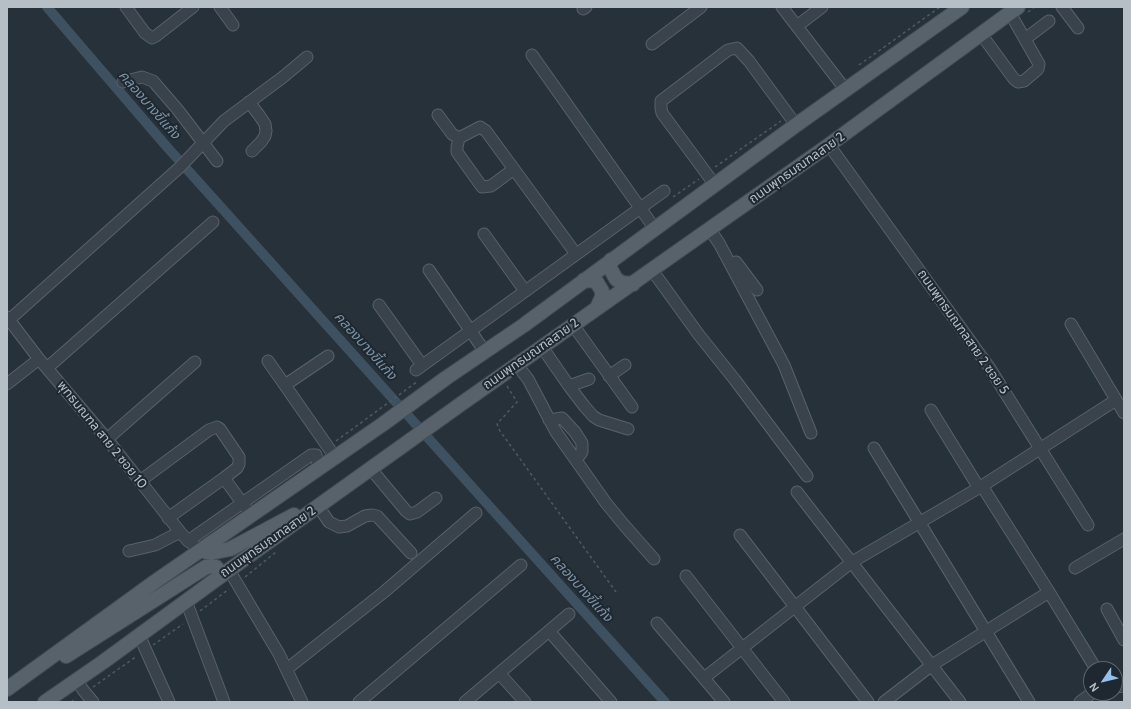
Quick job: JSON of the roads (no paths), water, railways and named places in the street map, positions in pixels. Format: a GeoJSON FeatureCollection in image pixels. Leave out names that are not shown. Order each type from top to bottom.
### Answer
{"type":"FeatureCollection","features":[{"type":"Feature","properties":{"kind":"main road"},"geometry":{"type":"LineString","coordinates":[[7,689],[201,550],[524,325],[655,229],[711,179],[792,120],[846,90],[962,7]]}},
{"type":"Feature","properties":{"kind":"main road","name":"ถนนพุทธมณฑลสาย 2"},"geometry":{"type":"LineString","coordinates":[[45,702],[78,680],[225,572],[461,404],[829,146],[1014,10]]}},
{"type":"Feature","properties":{"kind":"main road"},"geometry":{"type":"LineString","coordinates":[[611,260],[610,268],[612,275],[622,283],[632,284]]}},
{"type":"Feature","properties":{"kind":"main road"},"geometry":{"type":"LineString","coordinates":[[584,280],[596,281],[602,290],[602,297],[597,308]]}},
{"type":"Feature","properties":{"kind":"main road"},"geometry":{"type":"LineString","coordinates":[[201,550],[215,552],[230,549],[345,487]]}},
{"type":"Feature","properties":{"kind":"main road"},"geometry":{"type":"LineString","coordinates":[[20,680],[44,670],[206,567],[216,567],[225,572]]}},
{"type":"Feature","properties":{"kind":"main road"},"geometry":{"type":"LineString","coordinates":[[93,640],[100,640],[105,645],[107,652],[103,662]]}},
{"type":"Feature","properties":{"kind":"street"},"geometry":{"type":"LineString","coordinates":[[126,7],[145,33],[152,38],[194,7]]}},
{"type":"Feature","properties":{"kind":"street"},"geometry":{"type":"LineString","coordinates":[[220,7],[233,25]]}},
{"type":"Feature","properties":{"kind":"street"},"geometry":{"type":"LineString","coordinates":[[652,44],[701,7]]}},
{"type":"Feature","properties":{"kind":"street"},"geometry":{"type":"LineString","coordinates":[[782,7],[846,90]]}},
{"type":"Feature","properties":{"kind":"street"},"geometry":{"type":"LineString","coordinates":[[797,26],[822,7]]}},
{"type":"Feature","properties":{"kind":"street"},"geometry":{"type":"LineString","coordinates":[[1062,7],[1078,28]]}},
{"type":"Feature","properties":{"kind":"street"},"geometry":{"type":"LineString","coordinates":[[981,34],[1014,79],[1021,82],[1038,69],[1039,61],[1018,25],[1014,10]]}},
{"type":"Feature","properties":{"kind":"street"},"geometry":{"type":"LineString","coordinates":[[1026,39],[1049,21]]}},
{"type":"Feature","properties":{"kind":"street"},"geometry":{"type":"LineString","coordinates":[[711,179],[662,113],[661,108],[662,101],[728,50],[737,48],[749,61],[792,120]]}},
{"type":"Feature","properties":{"kind":"street"},"geometry":{"type":"LineString","coordinates":[[532,55],[655,229]]}},
{"type":"Feature","properties":{"kind":"street"},"geometry":{"type":"LineString","coordinates":[[8,318],[189,159],[224,121],[307,57]]}},
{"type":"Feature","properties":{"kind":"street"},"geometry":{"type":"LineString","coordinates":[[123,82],[142,76],[153,81],[178,110],[217,161]]}},
{"type":"Feature","properties":{"kind":"street"},"geometry":{"type":"LineString","coordinates":[[249,102],[265,124],[266,131],[265,136],[252,151]]}},
{"type":"Feature","properties":{"kind":"street"},"geometry":{"type":"LineString","coordinates":[[438,115],[452,134],[459,138]]}},
{"type":"Feature","properties":{"kind":"street"},"geometry":{"type":"LineString","coordinates":[[514,169],[491,186],[482,187],[457,152],[459,138],[480,127],[486,130],[576,254]]}},
{"type":"Feature","properties":{"kind":"street","name":"ถนนพุทธมณฑลสาย 2 ซอย 5"},"geometry":{"type":"LineString","coordinates":[[829,146],[989,367],[1088,525]]}},
{"type":"Feature","properties":{"kind":"street"},"geometry":{"type":"LineString","coordinates":[[380,305],[419,372],[470,330],[640,207],[667,195]]}},
{"type":"Feature","properties":{"kind":"street"},"geometry":{"type":"LineString","coordinates":[[47,368],[213,222]]}},
{"type":"Feature","properties":{"kind":"street"},"geometry":{"type":"LineString","coordinates":[[712,229],[757,290]]}},
{"type":"Feature","properties":{"kind":"street"},"geometry":{"type":"LineString","coordinates":[[712,229],[784,365],[811,434]]}},
{"type":"Feature","properties":{"kind":"street"},"geometry":{"type":"LineString","coordinates":[[484,234],[525,291]]}},
{"type":"Feature","properties":{"kind":"street"},"geometry":{"type":"LineString","coordinates":[[429,270],[485,352]]}},
{"type":"Feature","properties":{"kind":"street"},"geometry":{"type":"LineString","coordinates":[[652,270],[699,335],[807,476]]}},
{"type":"Feature","properties":{"kind":"street","name":"พุทธมณฑล สาย 2 ซอย 10"},"geometry":{"type":"LineString","coordinates":[[8,318],[39,359],[107,439],[168,518],[188,541],[201,550]]}},
{"type":"Feature","properties":{"kind":"street"},"geometry":{"type":"LineString","coordinates":[[1071,324],[1124,413]]}},
{"type":"Feature","properties":{"kind":"street"},"geometry":{"type":"LineString","coordinates":[[573,325],[632,407]]}},
{"type":"Feature","properties":{"kind":"street"},"geometry":{"type":"LineString","coordinates":[[542,347],[585,408],[593,416],[600,420],[628,429]]}},
{"type":"Feature","properties":{"kind":"street"},"geometry":{"type":"LineString","coordinates":[[285,385],[328,356]]}},
{"type":"Feature","properties":{"kind":"street"},"geometry":{"type":"LineString","coordinates":[[7,384],[39,359]]}},
{"type":"Feature","properties":{"kind":"street"},"geometry":{"type":"LineString","coordinates":[[268,361],[336,457]]}},
{"type":"Feature","properties":{"kind":"street"},"geometry":{"type":"LineString","coordinates":[[107,439],[195,362]]}},
{"type":"Feature","properties":{"kind":"street"},"geometry":{"type":"LineString","coordinates":[[518,365],[538,397],[549,420],[576,460],[619,520],[654,559]]}},
{"type":"Feature","properties":{"kind":"street"},"geometry":{"type":"LineString","coordinates":[[609,376],[625,365]]}},
{"type":"Feature","properties":{"kind":"street"},"geometry":{"type":"LineString","coordinates":[[569,386],[589,379]]}},
{"type":"Feature","properties":{"kind":"street"},"geometry":{"type":"LineString","coordinates":[[704,678],[741,647],[852,562],[980,487],[1116,400]]}},
{"type":"Feature","properties":{"kind":"street"},"geometry":{"type":"LineString","coordinates":[[931,410],[1049,592],[1091,661]]}},
{"type":"Feature","properties":{"kind":"street"},"geometry":{"type":"LineString","coordinates":[[140,481],[209,430],[218,427],[220,429],[238,457],[239,464],[224,478],[168,518]]}},
{"type":"Feature","properties":{"kind":"street"},"geometry":{"type":"LineString","coordinates":[[874,448],[1029,702]]}},
{"type":"Feature","properties":{"kind":"street"},"geometry":{"type":"LineString","coordinates":[[188,541],[312,455],[316,455],[319,468]]}},
{"type":"Feature","properties":{"kind":"street"},"geometry":{"type":"LineString","coordinates":[[371,468],[406,512],[410,514],[418,512],[436,498]]}},
{"type":"Feature","properties":{"kind":"street"},"geometry":{"type":"LineString","coordinates":[[224,478],[252,515]]}},
{"type":"Feature","properties":{"kind":"street"},"geometry":{"type":"LineString","coordinates":[[797,492],[960,702]]}},
{"type":"Feature","properties":{"kind":"street"},"geometry":{"type":"LineString","coordinates":[[318,506],[330,522],[339,527],[347,526],[365,516],[377,516],[411,553]]}},
{"type":"Feature","properties":{"kind":"street"},"geometry":{"type":"LineString","coordinates":[[287,669],[384,592],[476,513]]}},
{"type":"Feature","properties":{"kind":"street"},"geometry":{"type":"LineString","coordinates":[[129,551],[155,544],[180,532]]}},
{"type":"Feature","properties":{"kind":"street"},"geometry":{"type":"LineString","coordinates":[[740,535],[868,702]]}},
{"type":"Feature","properties":{"kind":"street"},"geometry":{"type":"LineString","coordinates":[[1075,568],[1124,539]]}},
{"type":"Feature","properties":{"kind":"street"},"geometry":{"type":"LineString","coordinates":[[359,702],[521,565]]}},
{"type":"Feature","properties":{"kind":"street"},"geometry":{"type":"LineString","coordinates":[[225,572],[279,654],[302,702]]}},
{"type":"Feature","properties":{"kind":"street"},"geometry":{"type":"LineString","coordinates":[[686,576],[784,702]]}},
{"type":"Feature","properties":{"kind":"street"},"geometry":{"type":"LineString","coordinates":[[884,702],[932,665],[1049,592]]}},
{"type":"Feature","properties":{"kind":"street"},"geometry":{"type":"LineString","coordinates":[[186,601],[224,702]]}},
{"type":"Feature","properties":{"kind":"street"},"geometry":{"type":"LineString","coordinates":[[1107,609],[1124,640]]}},
{"type":"Feature","properties":{"kind":"street"},"geometry":{"type":"LineString","coordinates":[[465,702],[569,614]]}},
{"type":"Feature","properties":{"kind":"street"},"geometry":{"type":"LineString","coordinates":[[657,623],[724,702]]}},
{"type":"Feature","properties":{"kind":"street"},"geometry":{"type":"LineString","coordinates":[[549,631],[612,702]]}},
{"type":"Feature","properties":{"kind":"street"},"geometry":{"type":"LineString","coordinates":[[137,637],[160,695]]}},
{"type":"Feature","properties":{"kind":"street"},"geometry":{"type":"LineString","coordinates":[[137,637],[169,702]]}},
{"type":"Feature","properties":{"kind":"street"},"geometry":{"type":"LineString","coordinates":[[499,673],[525,702]]}},
{"type":"Feature","properties":{"kind":"street"},"geometry":{"type":"LineString","coordinates":[[78,680],[83,690],[93,702]]}},
{"type":"Feature","properties":{"kind":"waterway","name":"คลองบางขี้แก้ง"},"geometry":{"type":"LineString","coordinates":[[47,7],[167,147],[665,702]]}}]}
